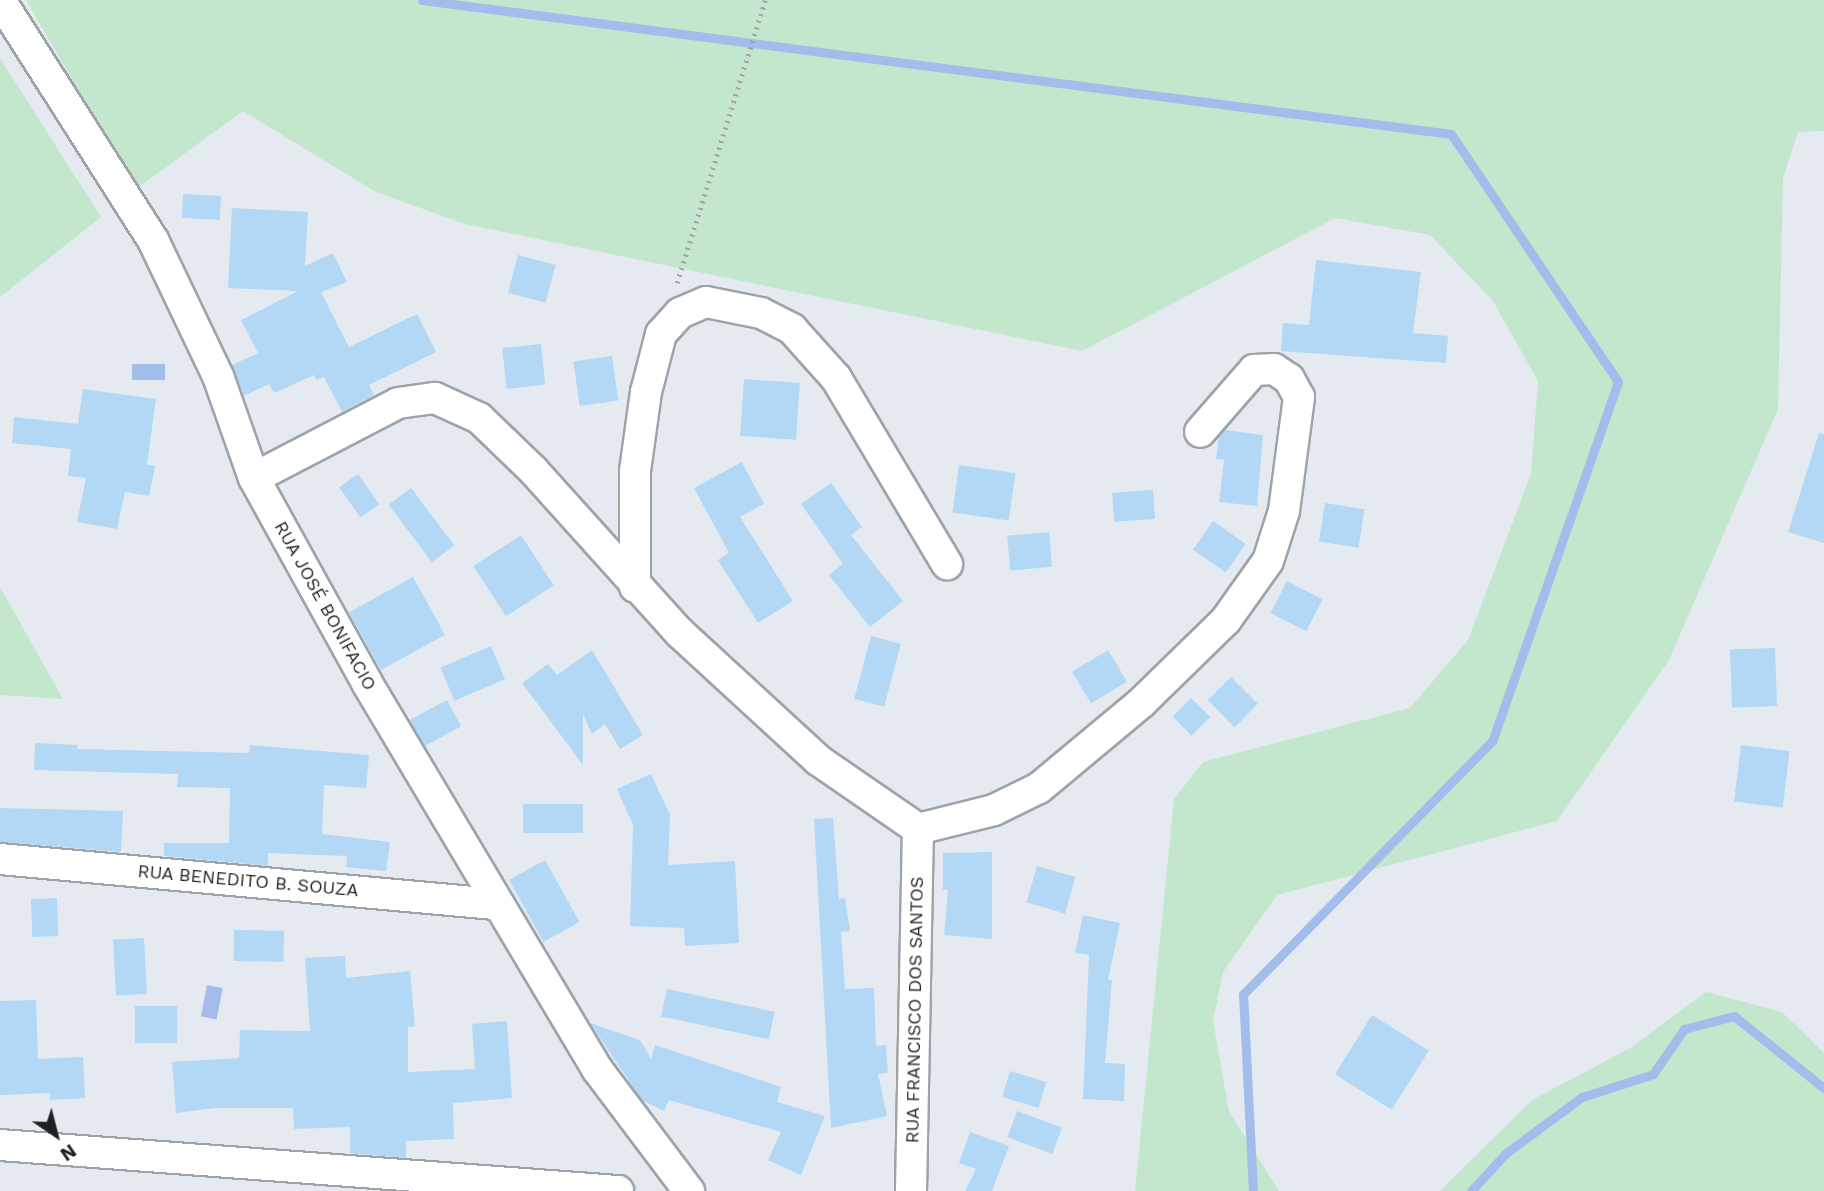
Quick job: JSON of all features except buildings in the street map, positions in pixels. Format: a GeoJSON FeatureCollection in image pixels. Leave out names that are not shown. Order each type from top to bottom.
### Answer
{"type":"FeatureCollection","features":[{"type":"Feature","properties":{"kind":"street","name":"RUA JOSÉ BONIFACIO"},"geometry":{"type":"LineString","coordinates":[[0,0],[153,240],[218,376],[254,478],[496,904],[597,1069],[689,1191]]}},
{"type":"Feature","properties":{"kind":"street"},"geometry":{"type":"LineString","coordinates":[[635,587],[635,471],[646,392],[661,334],[680,313],[706,302],[761,313],[792,328],[836,378],[947,564]]}},
{"type":"Feature","properties":{"kind":"street"},"geometry":{"type":"LineString","coordinates":[[254,478],[398,403],[435,398],[479,418],[506,444],[635,587],[818,760],[918,829],[994,810],[1039,788],[1140,703],[1226,620],[1272,548],[1284,511],[1298,397],[1289,379],[1273,369],[1254,370],[1200,432]]}},
{"type":"Feature","properties":{"kind":"street","name":"RUA FRANCISCO DOS SANTOS"},"geometry":{"type":"LineString","coordinates":[[911,1191],[918,829]]}},
{"type":"Feature","properties":{"kind":"street","name":"RUA BENEDITO B. SOUZA"},"geometry":{"type":"LineString","coordinates":[[0,859],[496,904]]}},
{"type":"Feature","properties":{"kind":"street"},"geometry":{"type":"LineString","coordinates":[[0,1145],[618,1191]]}},
{"type":"Feature","properties":{"kind":"path"},"geometry":{"type":"LineString","coordinates":[[661,334],[765,0]]}},
{"type":"Feature","properties":{"kind":"green space"},"geometry":{"type":"Polygon","coordinates":[[[26,0],[1824,0],[1824,131],[1798,132],[1783,178],[1778,409],[1669,660],[1557,821],[1277,895],[1223,972],[1213,1021],[1229,1112],[1279,1191],[1135,1191],[1174,799],[1203,762],[1410,708],[1468,640],[1531,474],[1538,381],[1493,301],[1430,235],[1335,218],[1082,351],[465,224],[376,192],[243,111],[136,189],[26,0]]]}},
{"type":"Feature","properties":{"kind":"green space"},"geometry":{"type":"Polygon","coordinates":[[[0,58],[101,217],[0,297],[0,58]]]}},
{"type":"Feature","properties":{"kind":"green space"},"geometry":{"type":"Polygon","coordinates":[[[0,587],[63,699],[0,695],[0,587]]]}},
{"type":"Feature","properties":{"kind":"green space"},"geometry":{"type":"Polygon","coordinates":[[[1706,992],[1782,1012],[1824,1053],[1824,1191],[1440,1191],[1532,1100],[1630,1048],[1706,992]]]}},
{"type":"Feature","properties":{"kind":"water"},"geometry":{"type":"Polygon","coordinates":[[[132,364],[165,364],[165,380],[132,380],[132,364]]]}},
{"type":"Feature","properties":{"kind":"water"},"geometry":{"type":"Polygon","coordinates":[[[207,985],[223,988],[217,1019],[201,1016],[207,985]]]}},
{"type":"Feature","properties":{"kind":"waterway"},"geometry":{"type":"LineString","coordinates":[[422,0],[1451,134],[1618,382],[1492,741],[1243,994],[1253,1191]]}},
{"type":"Feature","properties":{"kind":"waterway"},"geometry":{"type":"LineString","coordinates":[[1471,1191],[1506,1153],[1582,1097],[1653,1074],[1684,1029],[1734,1016],[1824,1088]]}}]}
